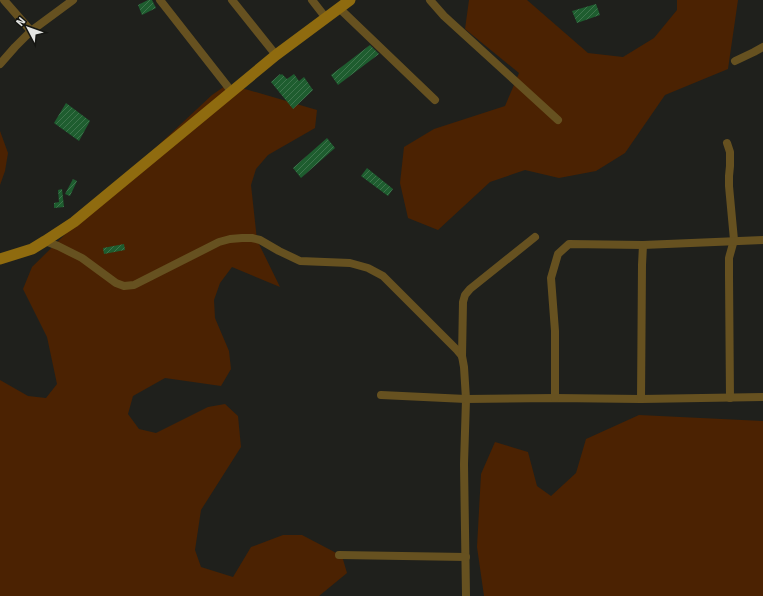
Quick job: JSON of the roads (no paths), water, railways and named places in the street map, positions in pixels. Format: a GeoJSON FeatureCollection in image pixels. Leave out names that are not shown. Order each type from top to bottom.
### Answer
{"type":"FeatureCollection","features":[{"type":"Feature","properties":{"kind":"main road"},"geometry":{"type":"LineString","coordinates":[[0,259],[32,248],[74,222],[276,55],[350,0]]}},
{"type":"Feature","properties":{"kind":"street"},"geometry":{"type":"LineString","coordinates":[[4,0],[31,31]]}},
{"type":"Feature","properties":{"kind":"street"},"geometry":{"type":"LineString","coordinates":[[0,64],[31,31],[73,0]]}},
{"type":"Feature","properties":{"kind":"street"},"geometry":{"type":"LineString","coordinates":[[160,0],[232,92]]}},
{"type":"Feature","properties":{"kind":"street"},"geometry":{"type":"LineString","coordinates":[[232,0],[276,55]]}},
{"type":"Feature","properties":{"kind":"street"},"geometry":{"type":"LineString","coordinates":[[312,0],[326,18]]}},
{"type":"Feature","properties":{"kind":"street"},"geometry":{"type":"LineString","coordinates":[[430,0],[444,16],[558,120]]}},
{"type":"Feature","properties":{"kind":"street"},"geometry":{"type":"LineString","coordinates":[[338,8],[435,100]]}},
{"type":"Feature","properties":{"kind":"street"},"geometry":{"type":"LineString","coordinates":[[735,60],[763,47]]}},
{"type":"Feature","properties":{"kind":"street"},"geometry":{"type":"LineString","coordinates":[[727,143],[730,152],[729,186],[734,240],[729,258],[730,398]]}},
{"type":"Feature","properties":{"kind":"street"},"geometry":{"type":"LineString","coordinates":[[466,596],[464,464],[466,399],[462,356],[463,302],[465,295],[470,289],[536,237]]}},
{"type":"Feature","properties":{"kind":"street"},"geometry":{"type":"LineString","coordinates":[[45,241],[77,255],[124,286],[134,285],[219,242],[230,239],[242,238],[260,240],[300,262],[350,263],[368,268],[383,276],[462,356]]}},
{"type":"Feature","properties":{"kind":"street"},"geometry":{"type":"LineString","coordinates":[[555,398],[555,331],[551,278],[558,254],[569,244],[644,245],[734,240],[763,240]]}},
{"type":"Feature","properties":{"kind":"street"},"geometry":{"type":"LineString","coordinates":[[641,399],[642,265],[644,245]]}},
{"type":"Feature","properties":{"kind":"street"},"geometry":{"type":"LineString","coordinates":[[381,394],[466,399],[763,397]]}},
{"type":"Feature","properties":{"kind":"street"},"geometry":{"type":"LineString","coordinates":[[339,555],[466,557]]}}]}
